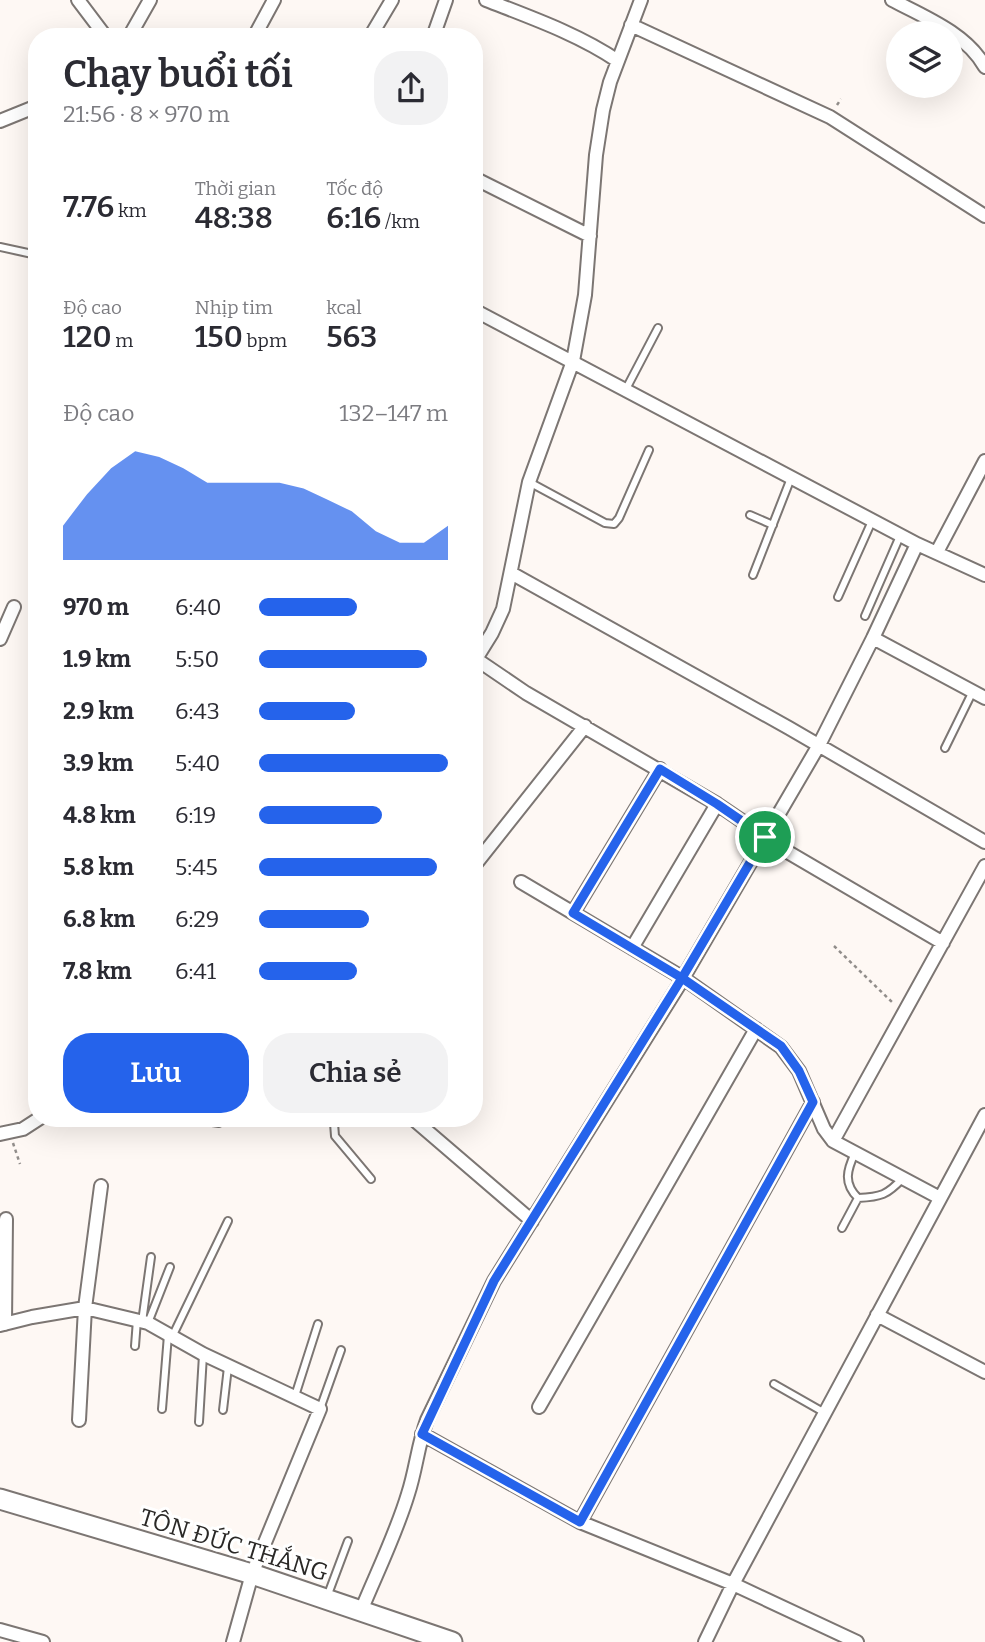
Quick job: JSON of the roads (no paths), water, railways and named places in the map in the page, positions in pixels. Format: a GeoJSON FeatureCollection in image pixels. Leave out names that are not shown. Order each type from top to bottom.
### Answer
{"type":"FeatureCollection","features":[{"type":"Feature","properties":{"kind":"street"},"geometry":{"type":"LineString","coordinates":[[78,0],[99,28]]}},
{"type":"Feature","properties":{"kind":"street"},"geometry":{"type":"LineString","coordinates":[[134,28],[150,0]]}},
{"type":"Feature","properties":{"kind":"street"},"geometry":{"type":"LineString","coordinates":[[259,28],[274,0]]}},
{"type":"Feature","properties":{"kind":"street"},"geometry":{"type":"LineString","coordinates":[[375,28],[392,0]]}},
{"type":"Feature","properties":{"kind":"street"},"geometry":{"type":"LineString","coordinates":[[436,28],[446,0]]}},
{"type":"Feature","properties":{"kind":"street"},"geometry":{"type":"LineString","coordinates":[[486,0],[512,5],[597,46],[618,61]]}},
{"type":"Feature","properties":{"kind":"street"},"geometry":{"type":"LineString","coordinates":[[483,646],[503,609],[529,482],[573,361],[586,295],[596,155],[603,110],[641,0]]}},
{"type":"Feature","properties":{"kind":"street"},"geometry":{"type":"LineString","coordinates":[[892,0],[962,40],[978,54],[985,67]]}},
{"type":"Feature","properties":{"kind":"street"},"geometry":{"type":"LineString","coordinates":[[631,25],[830,117],[985,216]]}},
{"type":"Feature","properties":{"kind":"street"},"geometry":{"type":"LineString","coordinates":[[0,121],[28,110]]}},
{"type":"Feature","properties":{"kind":"street"},"geometry":{"type":"LineString","coordinates":[[483,182],[590,236]]}},
{"type":"Feature","properties":{"kind":"street"},"geometry":{"type":"LineString","coordinates":[[483,315],[917,544],[985,575]]}},
{"type":"Feature","properties":{"kind":"street"},"geometry":{"type":"LineString","coordinates":[[937,552],[985,461]]}},
{"type":"Feature","properties":{"kind":"street"},"geometry":{"type":"LineString","coordinates":[[361,1611],[407,1499],[422,1434],[494,1281],[682,978],[819,746],[917,544]]}},
{"type":"Feature","properties":{"kind":"street"},"geometry":{"type":"LineString","coordinates":[[511,573],[985,842]]}},
{"type":"Feature","properties":{"kind":"street"},"geometry":{"type":"LineString","coordinates":[[0,639],[14,607]]}},
{"type":"Feature","properties":{"kind":"street"},"geometry":{"type":"LineString","coordinates":[[873,638],[985,698]]}},
{"type":"Feature","properties":{"kind":"street"},"geometry":{"type":"LineString","coordinates":[[483,666],[660,769],[765,837],[943,943]]}},
{"type":"Feature","properties":{"kind":"street"},"geometry":{"type":"LineString","coordinates":[[483,855],[585,726]]}},
{"type":"Feature","properties":{"kind":"street"},"geometry":{"type":"LineString","coordinates":[[573,913],[660,769]]}},
{"type":"Feature","properties":{"kind":"street"},"geometry":{"type":"LineString","coordinates":[[632,948],[717,804]]}},
{"type":"Feature","properties":{"kind":"street"},"geometry":{"type":"LineString","coordinates":[[833,1141],[985,866]]}},
{"type":"Feature","properties":{"kind":"street"},"geometry":{"type":"LineString","coordinates":[[521,882],[682,978],[781,1046],[799,1071],[824,1129],[833,1141],[940,1198]]}},
{"type":"Feature","properties":{"kind":"street"},"geometry":{"type":"LineString","coordinates":[[540,1407],[756,1029]]}},
{"type":"Feature","properties":{"kind":"street"},"geometry":{"type":"LineString","coordinates":[[580,1522],[813,1102]]}},
{"type":"Feature","properties":{"kind":"street"},"geometry":{"type":"LineString","coordinates":[[705,1642],[733,1584],[985,1115]]}},
{"type":"Feature","properties":{"kind":"street"},"geometry":{"type":"LineString","coordinates":[[5,1134],[28,1126]]}},
{"type":"Feature","properties":{"kind":"street"},"geometry":{"type":"LineString","coordinates":[[422,1127],[532,1221]]}},
{"type":"Feature","properties":{"kind":"street"},"geometry":{"type":"LineString","coordinates":[[79,1420],[85,1308],[101,1186]]}},
{"type":"Feature","properties":{"kind":"street"},"geometry":{"type":"LineString","coordinates":[[6,1219],[3,1324],[85,1308],[142,1322],[320,1409],[252,1574],[233,1642]]}},
{"type":"Feature","properties":{"kind":"street"},"geometry":{"type":"LineString","coordinates":[[877,1315],[985,1371]]}},
{"type":"Feature","properties":{"kind":"street"},"geometry":{"type":"LineString","coordinates":[[422,1434],[580,1522],[733,1584],[857,1642]]}},
{"type":"Feature","properties":{"kind":"street","name":"TÔN ĐỨC THẮNG"},"geometry":{"type":"LineString","coordinates":[[0,1499],[252,1574],[442,1640]]}},
{"type":"Feature","properties":{"kind":"street"},"geometry":{"type":"LineString","coordinates":[[0,1630],[43,1642]]}},
{"type":"Feature","properties":{"kind":"lane"},"geometry":{"type":"LineString","coordinates":[[0,247],[28,253]]}},
{"type":"Feature","properties":{"kind":"lane"},"geometry":{"type":"LineString","coordinates":[[626,389],[658,328]]}},
{"type":"Feature","properties":{"kind":"lane"},"geometry":{"type":"LineString","coordinates":[[529,482],[605,523],[614,524],[649,450]]}},
{"type":"Feature","properties":{"kind":"lane"},"geometry":{"type":"LineString","coordinates":[[753,575],[792,477]]}},
{"type":"Feature","properties":{"kind":"lane"},"geometry":{"type":"LineString","coordinates":[[750,515],[773,525]]}},
{"type":"Feature","properties":{"kind":"lane"},"geometry":{"type":"LineString","coordinates":[[838,597],[872,519]]}},
{"type":"Feature","properties":{"kind":"lane"},"geometry":{"type":"LineString","coordinates":[[865,616],[900,534]]}},
{"type":"Feature","properties":{"kind":"lane"},"geometry":{"type":"LineString","coordinates":[[945,748],[972,691]]}},
{"type":"Feature","properties":{"kind":"lane"},"geometry":{"type":"LineString","coordinates":[[334,1127],[335,1136],[371,1179]]}},
{"type":"Feature","properties":{"kind":"lane"},"geometry":{"type":"LineString","coordinates":[[855,1153],[847,1177],[850,1189],[858,1198]]}},
{"type":"Feature","properties":{"kind":"lane"},"geometry":{"type":"LineString","coordinates":[[858,1198],[879,1197],[892,1190],[903,1178]]}},
{"type":"Feature","properties":{"kind":"lane"},"geometry":{"type":"LineString","coordinates":[[842,1228],[858,1198]]}},
{"type":"Feature","properties":{"kind":"lane"},"geometry":{"type":"LineString","coordinates":[[162,1409],[171,1334],[228,1221]]}},
{"type":"Feature","properties":{"kind":"lane"},"geometry":{"type":"LineString","coordinates":[[135,1346],[142,1322],[150,1257]]}},
{"type":"Feature","properties":{"kind":"lane"},"geometry":{"type":"LineString","coordinates":[[142,1322],[170,1267]]}},
{"type":"Feature","properties":{"kind":"lane"},"geometry":{"type":"LineString","coordinates":[[295,1396],[318,1324]]}},
{"type":"Feature","properties":{"kind":"lane"},"geometry":{"type":"LineString","coordinates":[[320,1409],[341,1350]]}},
{"type":"Feature","properties":{"kind":"lane"},"geometry":{"type":"LineString","coordinates":[[199,1422],[203,1353]]}},
{"type":"Feature","properties":{"kind":"lane"},"geometry":{"type":"LineString","coordinates":[[223,1410],[228,1365]]}},
{"type":"Feature","properties":{"kind":"lane"},"geometry":{"type":"LineString","coordinates":[[774,1384],[825,1413]]}},
{"type":"Feature","properties":{"kind":"lane"},"geometry":{"type":"LineString","coordinates":[[326,1599],[348,1541]]}}]}
